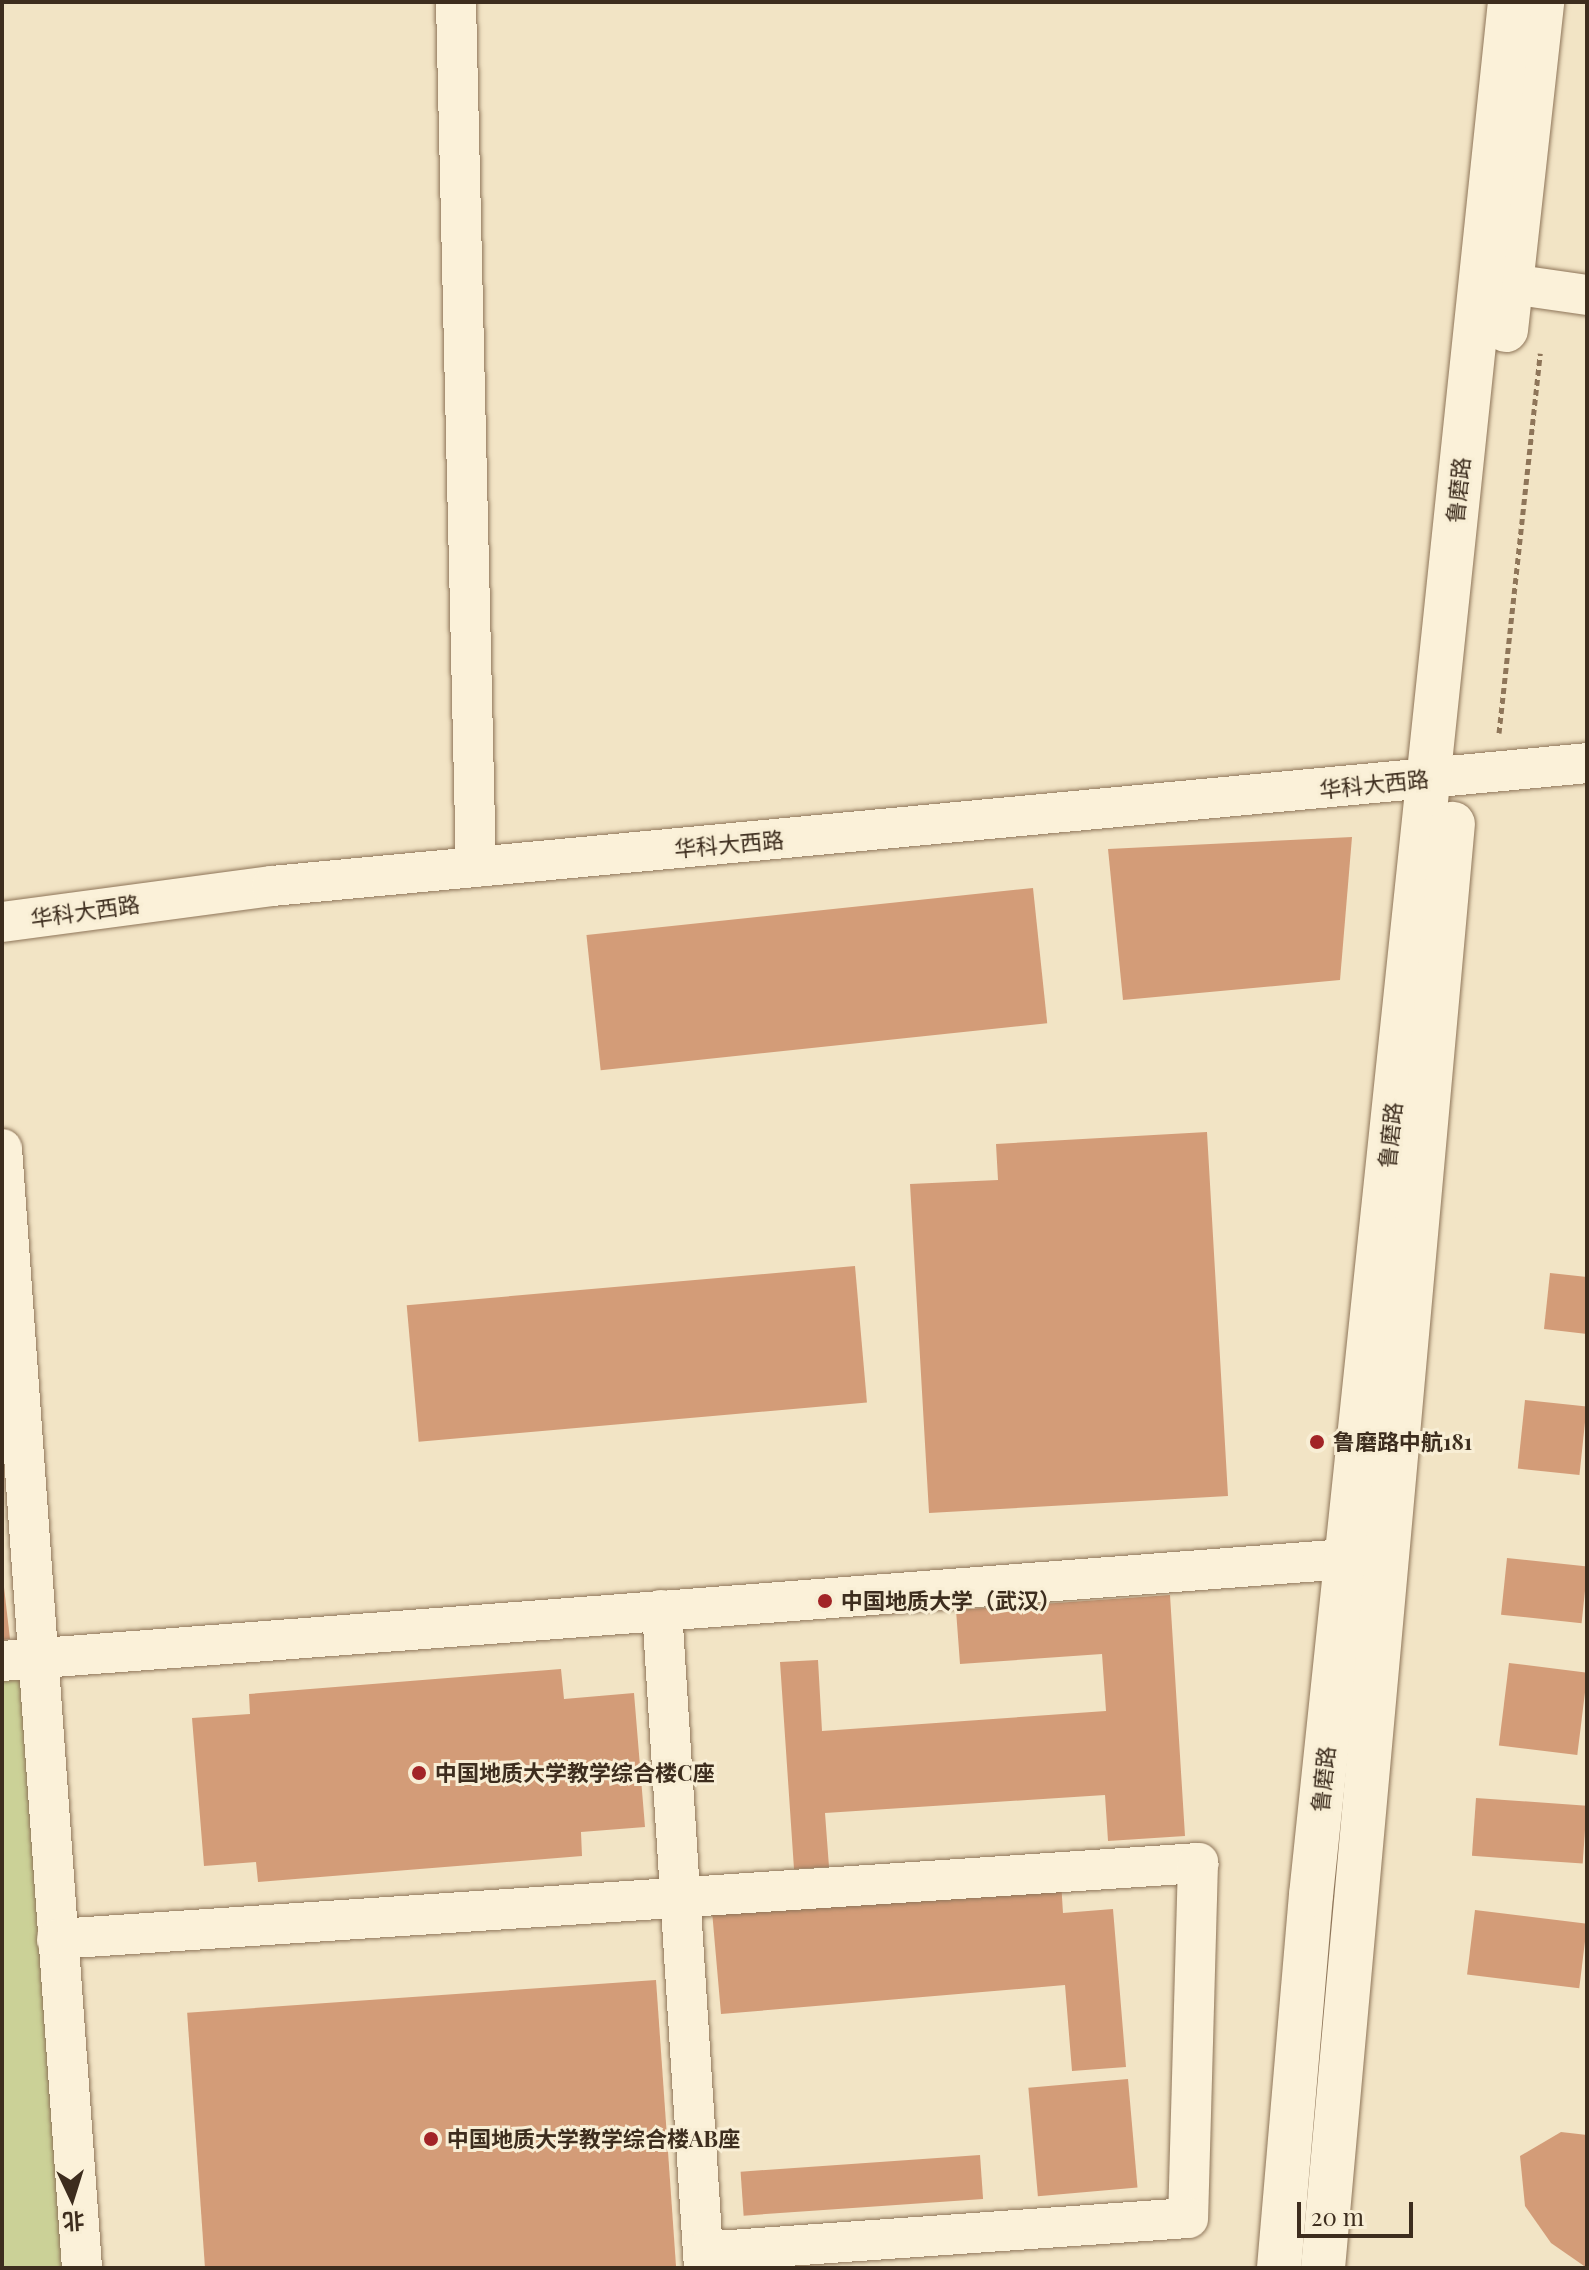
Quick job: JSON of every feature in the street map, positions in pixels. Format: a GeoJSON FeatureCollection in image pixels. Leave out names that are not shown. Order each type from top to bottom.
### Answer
{"type":"FeatureCollection","features":[{"type":"Feature","properties":{"kind":"main road","name":"鲁磨路"},"geometry":{"type":"LineString","coordinates":[[1323,2268],[1442,777],[1510,2]]}},
{"type":"Feature","properties":{"kind":"main road","name":"鲁磨路"},"geometry":{"type":"LineString","coordinates":[[1279,2268],[1346,1559],[1442,777],[1511,284],[1542,2]]}},
{"type":"Feature","properties":{"kind":"street"},"geometry":{"type":"LineString","coordinates":[[456,2],[476,867]]}},
{"type":"Feature","properties":{"kind":"street"},"geometry":{"type":"LineString","coordinates":[[1511,284],[1587,295]]}},
{"type":"Feature","properties":{"kind":"street","name":"华科大西路"},"geometry":{"type":"LineString","coordinates":[[2,922],[476,867],[1587,763]]}},
{"type":"Feature","properties":{"kind":"street"},"geometry":{"type":"LineString","coordinates":[[2,1149],[41,1658],[57,1939],[82,2268]]}},
{"type":"Feature","properties":{"kind":"street"},"geometry":{"type":"LineString","coordinates":[[2,1661],[1346,1559]]}},
{"type":"Feature","properties":{"kind":"street"},"geometry":{"type":"LineString","coordinates":[[57,1939],[681,1898],[1198,1863],[1188,2218],[704,2260],[681,1898],[662,1610]]}},
{"type":"Feature","properties":{"kind":"green space"},"geometry":{"type":"Polygon","coordinates":[[[41,1658],[84,2268],[2,2268],[2,1661],[41,1658]]]}},
{"type":"Feature","properties":{"kind":"building"},"geometry":{"type":"Polygon","coordinates":[[[1352,837],[1340,980],[1123,1000],[1108,849],[1352,837]]]}},
{"type":"Feature","properties":{"kind":"building"},"geometry":{"type":"Polygon","coordinates":[[[1033,888],[1047,1023],[601,1070],[586,935],[1033,888]]]}},
{"type":"Feature","properties":{"kind":"building"},"geometry":{"type":"Polygon","coordinates":[[[1207,1132],[1228,1496],[929,1513],[910,1184],[998,1180],[996,1144],[1207,1132]]]}},
{"type":"Feature","properties":{"kind":"building"},"geometry":{"type":"Polygon","coordinates":[[[855,1266],[867,1402],[419,1442],[407,1305],[855,1266]]]}},
{"type":"Feature","properties":{"kind":"building"},"geometry":{"type":"Polygon","coordinates":[[[1550,1273],[1587,1277],[1587,1334],[1544,1329],[1550,1273]]]}},
{"type":"Feature","properties":{"kind":"building"},"geometry":{"type":"Polygon","coordinates":[[[1525,1400],[1587,1406],[1579,1475],[1518,1469],[1525,1400]]]}},
{"type":"Feature","properties":{"kind":"building"},"geometry":{"type":"Polygon","coordinates":[[[1507,1558],[1587,1566],[1582,1623],[1501,1615],[1507,1558]]]}},
{"type":"Feature","properties":{"kind":"building"},"geometry":{"type":"Polygon","coordinates":[[[2,1570],[10,1639],[2,1640],[2,1570]]]}},
{"type":"Feature","properties":{"kind":"building"},"geometry":{"type":"Polygon","coordinates":[[[1170,1595],[1185,1836],[1108,1841],[1105,1795],[825,1813],[829,1867],[794,1869],[780,1662],[818,1660],[822,1731],[1106,1711],[1102,1654],[960,1664],[956,1610],[1170,1595]]]}},
{"type":"Feature","properties":{"kind":"building"},"geometry":{"type":"Polygon","coordinates":[[[1509,1663],[1587,1673],[1577,1755],[1499,1745],[1509,1663]]]}},
{"type":"Feature","properties":{"kind":"building","name":"中国地质大学教学综合楼C座"},"geometry":{"type":"Polygon","coordinates":[[[561,1669],[564,1699],[634,1693],[645,1827],[581,1832],[582,1856],[258,1882],[256,1862],[204,1866],[192,1718],[250,1714],[249,1694],[561,1669]]]}},
{"type":"Feature","properties":{"kind":"building"},"geometry":{"type":"Polygon","coordinates":[[[1476,1798],[1587,1806],[1583,1864],[1472,1856],[1476,1798]]]}},
{"type":"Feature","properties":{"kind":"building"},"geometry":{"type":"Polygon","coordinates":[[[1061,1881],[1063,1913],[1113,1909],[1126,2067],[1072,2071],[1065,1985],[721,2014],[712,1911],[1061,1881]]]}},
{"type":"Feature","properties":{"kind":"building"},"geometry":{"type":"Polygon","coordinates":[[[1475,1910],[1587,1924],[1579,1988],[1467,1975],[1475,1910]]]}},
{"type":"Feature","properties":{"kind":"building","name":"中国地质大学教学综合楼AB座"},"geometry":{"type":"Polygon","coordinates":[[[656,1980],[676,2268],[205,2268],[187,2013],[656,1980]]]}},
{"type":"Feature","properties":{"kind":"building"},"geometry":{"type":"Polygon","coordinates":[[[1128,2079],[1137,2188],[1038,2196],[1028,2088],[1128,2079]]]}},
{"type":"Feature","properties":{"kind":"building"},"geometry":{"type":"Polygon","coordinates":[[[1561,2132],[1587,2135],[1587,2268],[1551,2243],[1525,2206],[1520,2156],[1561,2132]]]}},
{"type":"Feature","properties":{"kind":"building"},"geometry":{"type":"Polygon","coordinates":[[[980,2155],[983,2199],[744,2216],[741,2172],[980,2155]]]}},
{"type":"Feature","properties":{"kind":"place","name":"鲁磨路中航181"},"geometry":{"type":"Point","coordinates":[1317,1442]}},
{"type":"Feature","properties":{"kind":"place","name":"中国地质大学（武汉）"},"geometry":{"type":"Point","coordinates":[825,1601]}},
{"type":"Feature","properties":{"kind":"place","name":"中国地质大学教学综合楼C座"},"geometry":{"type":"Point","coordinates":[419,1773]}},
{"type":"Feature","properties":{"kind":"place","name":"中国地质大学教学综合楼AB座"},"geometry":{"type":"Point","coordinates":[431,2139]}}]}
